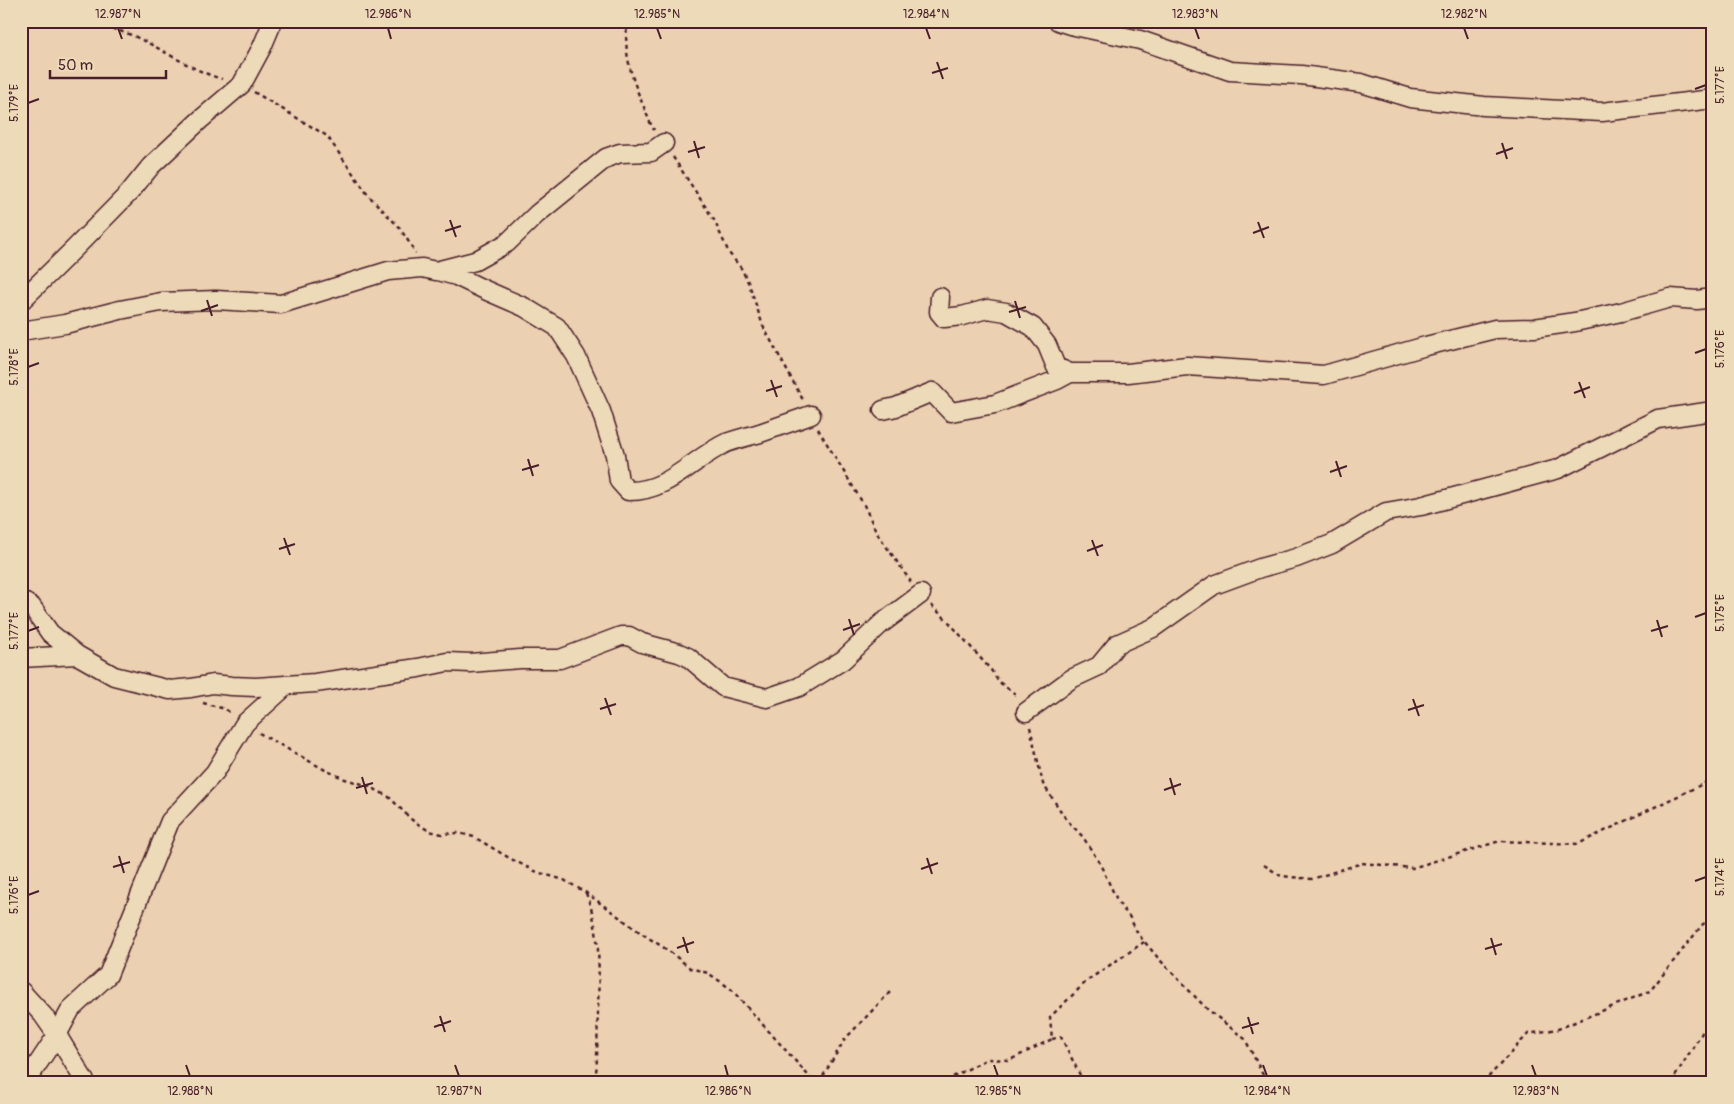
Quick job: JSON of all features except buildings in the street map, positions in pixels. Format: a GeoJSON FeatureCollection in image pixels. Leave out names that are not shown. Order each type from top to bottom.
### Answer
{"type":"FeatureCollection","features":[{"type":"Feature","properties":{"kind":"street"},"geometry":{"type":"LineString","coordinates":[[21,302],[76,248],[151,166],[242,84],[262,47],[273,21]]}},
{"type":"Feature","properties":{"kind":"street"},"geometry":{"type":"LineString","coordinates":[[1058,21],[1070,26],[1140,40],[1230,71],[1301,75],[1361,83],[1410,98],[1484,106],[1602,112],[1713,100]]}},
{"type":"Feature","properties":{"kind":"street"},"geometry":{"type":"LineString","coordinates":[[21,332],[161,302],[216,300],[280,304],[388,271],[429,269],[476,260],[507,243],[537,214],[606,158],[620,153],[651,152],[664,143]]}},
{"type":"Feature","properties":{"kind":"street"},"geometry":{"type":"LineString","coordinates":[[429,269],[456,276],[524,307],[557,328],[576,356],[601,411],[615,455],[619,481],[628,491],[642,492],[668,482],[691,464],[727,443],[811,415]]}},
{"type":"Feature","properties":{"kind":"street"},"geometry":{"type":"LineString","coordinates":[[940,297],[939,312],[944,318],[962,316],[987,309],[1006,312],[1032,327],[1047,345],[1056,367],[1070,373],[1128,373],[1187,366],[1324,375],[1426,346],[1495,329],[1534,328],[1575,322],[1622,312],[1670,298],[1697,300],[1713,298]]}},
{"type":"Feature","properties":{"kind":"street"},"geometry":{"type":"LineString","coordinates":[[883,410],[896,407],[932,392],[951,412],[968,410],[996,404],[1022,395],[1070,373]]}},
{"type":"Feature","properties":{"kind":"street"},"geometry":{"type":"LineString","coordinates":[[1026,712],[1071,679],[1099,666],[1117,644],[1153,628],[1214,585],[1332,544],[1386,512],[1421,506],[1558,469],[1658,419],[1713,411]]}},
{"type":"Feature","properties":{"kind":"street"},"geometry":{"type":"LineString","coordinates":[[21,600],[32,607],[50,633],[77,655],[114,676],[170,690],[214,684],[256,687],[315,683],[447,662],[470,663],[527,658],[560,659],[621,636],[630,636],[642,643],[679,652],[688,657],[723,687],[767,698],[799,687],[843,660],[881,624],[921,594]]}},
{"type":"Feature","properties":{"kind":"street"},"geometry":{"type":"LineString","coordinates":[[21,658],[77,655]]}},
{"type":"Feature","properties":{"kind":"street"},"geometry":{"type":"LineString","coordinates":[[25,1083],[57,1035],[71,1009],[108,975],[170,821],[215,772],[245,723],[287,685]]}},
{"type":"Feature","properties":{"kind":"street"},"geometry":{"type":"LineString","coordinates":[[21,991],[44,1015],[86,1083]]}},
{"type":"Feature","properties":{"kind":"path"},"geometry":{"type":"LineString","coordinates":[[98,21],[105,26],[138,38],[181,62],[207,73],[242,84],[266,101],[327,136],[368,195],[399,227],[429,269]]}},
{"type":"Feature","properties":{"kind":"path"},"geometry":{"type":"LineString","coordinates":[[628,21],[625,34],[627,55],[636,89],[649,123],[714,220],[729,254],[741,268],[749,284],[763,326],[823,439],[860,497],[877,533],[904,575],[948,621],[991,670],[998,682],[1014,693],[1026,712],[1044,784],[1066,819],[1084,837],[1099,862],[1119,904],[1129,916],[1138,934],[1206,1008],[1245,1039],[1267,1083]]}},
{"type":"Feature","properties":{"kind":"path"},"geometry":{"type":"LineString","coordinates":[[196,703],[225,709],[245,723],[327,771],[369,786],[389,797],[412,820],[429,831],[442,834],[459,833],[474,837],[537,872],[564,880],[585,892],[690,968],[708,973],[731,990],[817,1083],[846,1039],[892,990]]}},
{"type":"Feature","properties":{"kind":"path"},"geometry":{"type":"LineString","coordinates":[[1264,865],[1282,876],[1312,879],[1362,863],[1412,868],[1500,841],[1578,844],[1713,779]]}},
{"type":"Feature","properties":{"kind":"path"},"geometry":{"type":"LineString","coordinates":[[585,892],[593,911],[600,958],[595,1083]]}},
{"type":"Feature","properties":{"kind":"path"},"geometry":{"type":"LineString","coordinates":[[1483,1083],[1528,1034],[1558,1029],[1650,991],[1703,924],[1713,919]]}},
{"type":"Feature","properties":{"kind":"path"},"geometry":{"type":"LineString","coordinates":[[1052,1039],[1050,1017],[1088,980],[1144,942]]}},
{"type":"Feature","properties":{"kind":"path"},"geometry":{"type":"LineString","coordinates":[[1671,1083],[1713,1015]]}},
{"type":"Feature","properties":{"kind":"path"},"geometry":{"type":"LineString","coordinates":[[938,1083],[987,1059],[1010,1060],[1052,1039],[1061,1037],[1084,1083]]}}]}
